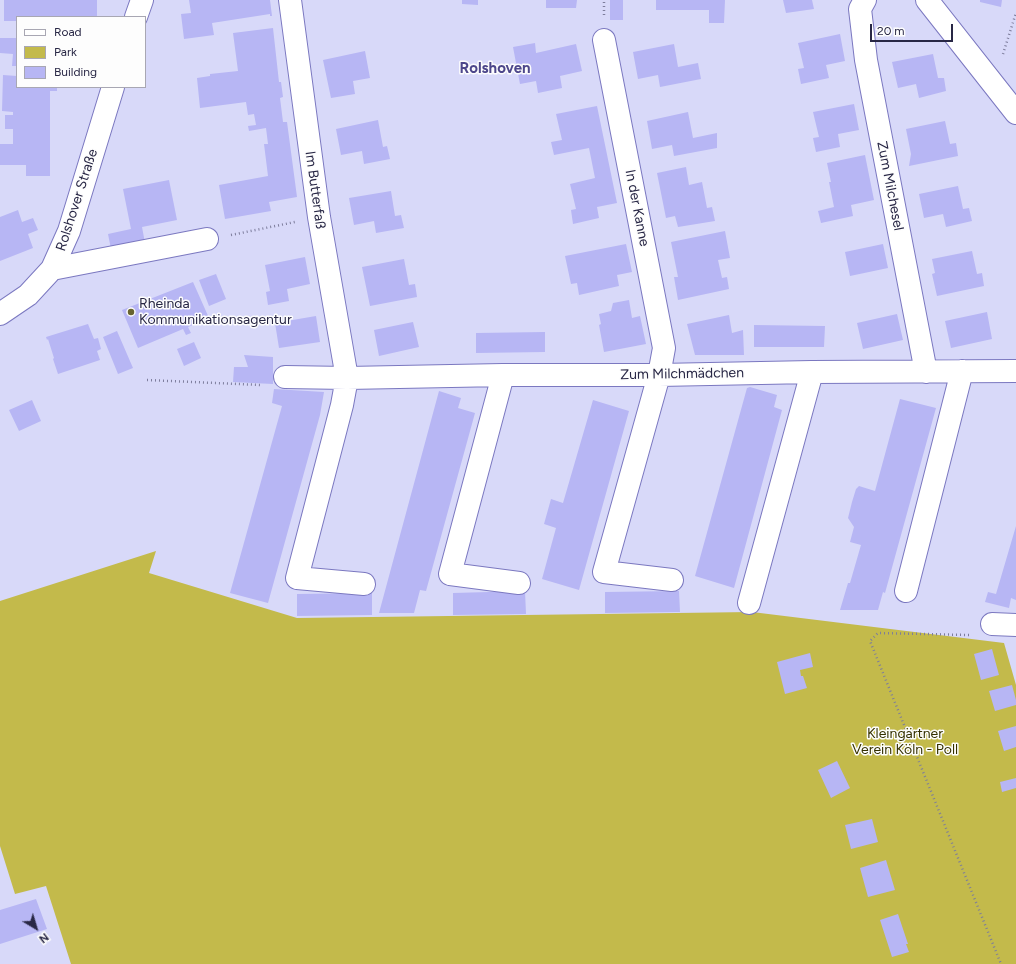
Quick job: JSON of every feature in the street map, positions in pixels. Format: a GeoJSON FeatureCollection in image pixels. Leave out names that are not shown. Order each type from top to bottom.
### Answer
{"type":"FeatureCollection","features":[{"type":"Feature","properties":{"kind":"street"},"geometry":{"type":"LineString","coordinates":[[136,16],[142,0]]}},
{"type":"Feature","properties":{"kind":"street","name":"Im Butterfaß"},"geometry":{"type":"LineString","coordinates":[[290,0],[319,217],[347,378]]}},
{"type":"Feature","properties":{"kind":"street","name":"Zum Milchesel"},"geometry":{"type":"LineString","coordinates":[[865,0],[860,9],[866,60],[926,372]]}},
{"type":"Feature","properties":{"kind":"street"},"geometry":{"type":"LineString","coordinates":[[927,0],[1016,113]]}},
{"type":"Feature","properties":{"kind":"street","name":"In der Kanne"},"geometry":{"type":"LineString","coordinates":[[604,40],[664,348],[659,375],[604,572],[672,580]]}},
{"type":"Feature","properties":{"kind":"street","name":"Rolshover Straße"},"geometry":{"type":"LineString","coordinates":[[0,314],[28,295],[52,269],[69,231],[113,88]]}},
{"type":"Feature","properties":{"kind":"street"},"geometry":{"type":"LineString","coordinates":[[52,269],[207,239]]}},
{"type":"Feature","properties":{"kind":"street"},"geometry":{"type":"LineString","coordinates":[[906,591],[962,371]]}},
{"type":"Feature","properties":{"kind":"street","name":"Zum Milchmädchen"},"geometry":{"type":"LineString","coordinates":[[285,377],[347,378],[503,375],[659,375],[812,372],[1016,371]]}},
{"type":"Feature","properties":{"kind":"street"},"geometry":{"type":"LineString","coordinates":[[748,602],[812,372]]}},
{"type":"Feature","properties":{"kind":"street"},"geometry":{"type":"LineString","coordinates":[[503,375],[450,574],[520,583]]}},
{"type":"Feature","properties":{"kind":"street"},"geometry":{"type":"LineString","coordinates":[[347,378],[342,405],[297,578],[364,584]]}},
{"type":"Feature","properties":{"kind":"street"},"geometry":{"type":"LineString","coordinates":[[992,624],[1016,625]]}},
{"type":"Feature","properties":{"kind":"path"},"geometry":{"type":"LineString","coordinates":[[993,84],[1016,12]]}},
{"type":"Feature","properties":{"kind":"path"},"geometry":{"type":"LineString","coordinates":[[207,239],[319,217]]}},
{"type":"Feature","properties":{"kind":"path"},"geometry":{"type":"LineString","coordinates":[[148,380],[274,386],[285,377]]}},
{"type":"Feature","properties":{"kind":"path"},"geometry":{"type":"LineString","coordinates":[[938,634],[878,633],[870,641],[1001,964]]}},
{"type":"Feature","properties":{"kind":"green space","name":"Kleingärtner Verein Köln - Poll"},"geometry":{"type":"Polygon","coordinates":[[[156,551],[149,573],[297,618],[752,612],[1004,643],[1016,685],[1016,964],[71,964],[46,886],[15,894],[0,846],[0,601],[156,551]]]}},
{"type":"Feature","properties":{"kind":"building"},"geometry":{"type":"Polygon","coordinates":[[[4,0],[97,0],[97,16],[16,16],[16,21],[4,21],[4,0]]]}},
{"type":"Feature","properties":{"kind":"building"},"geometry":{"type":"Polygon","coordinates":[[[189,0],[270,0],[272,16],[270,16],[270,14],[212,23],[214,35],[184,39],[181,14],[191,13],[189,0]]]}},
{"type":"Feature","properties":{"kind":"building"},"geometry":{"type":"Polygon","coordinates":[[[462,0],[478,0],[478,5],[462,4],[462,0]]]}},
{"type":"Feature","properties":{"kind":"building"},"geometry":{"type":"Polygon","coordinates":[[[546,0],[577,0],[576,8],[546,8],[546,0]]]}},
{"type":"Feature","properties":{"kind":"building"},"geometry":{"type":"Polygon","coordinates":[[[610,0],[623,0],[623,20],[610,20],[610,0]]]}},
{"type":"Feature","properties":{"kind":"building"},"geometry":{"type":"Polygon","coordinates":[[[656,0],[725,0],[724,23],[709,23],[709,10],[656,10],[656,0]]]}},
{"type":"Feature","properties":{"kind":"building"},"geometry":{"type":"Polygon","coordinates":[[[783,0],[812,0],[814,9],[786,13],[783,0]]]}},
{"type":"Feature","properties":{"kind":"building"},"geometry":{"type":"Polygon","coordinates":[[[980,0],[1002,0],[1001,7],[980,2],[980,0]]]}},
{"type":"Feature","properties":{"kind":"building"},"geometry":{"type":"Polygon","coordinates":[[[273,28],[279,82],[281,82],[283,97],[280,98],[283,122],[287,122],[297,197],[269,202],[271,211],[225,219],[219,185],[268,176],[264,144],[268,144],[266,128],[249,131],[248,126],[256,125],[254,114],[248,115],[246,102],[200,108],[197,78],[210,76],[210,74],[238,71],[233,33],[273,28]]]}},
{"type":"Feature","properties":{"kind":"building"},"geometry":{"type":"Polygon","coordinates":[[[840,34],[845,61],[826,65],[829,78],[801,84],[798,69],[804,68],[798,43],[840,34]]]}},
{"type":"Feature","properties":{"kind":"building"},"geometry":{"type":"Polygon","coordinates":[[[0,38],[16,38],[16,66],[12,66],[13,54],[0,53],[0,38]]]}},
{"type":"Feature","properties":{"kind":"building"},"geometry":{"type":"Polygon","coordinates":[[[535,43],[536,53],[576,44],[582,71],[560,76],[562,88],[538,93],[536,81],[520,84],[513,47],[535,43]]]}},
{"type":"Feature","properties":{"kind":"building"},"geometry":{"type":"Polygon","coordinates":[[[674,44],[678,67],[698,63],[701,79],[660,87],[658,75],[638,79],[633,52],[674,44]]]}},
{"type":"Feature","properties":{"kind":"building"},"geometry":{"type":"Polygon","coordinates":[[[365,51],[370,78],[353,81],[355,94],[331,98],[323,60],[365,51]]]}},
{"type":"Feature","properties":{"kind":"building"},"geometry":{"type":"Polygon","coordinates":[[[933,54],[938,78],[944,78],[946,91],[919,98],[916,84],[898,88],[892,62],[933,54]]]}},
{"type":"Feature","properties":{"kind":"building"},"geometry":{"type":"Polygon","coordinates":[[[3,75],[16,76],[16,88],[57,88],[57,91],[50,91],[50,176],[26,176],[26,165],[0,165],[0,144],[13,144],[13,129],[5,129],[5,115],[13,115],[13,112],[2,111],[3,75]]]}},
{"type":"Feature","properties":{"kind":"building"},"geometry":{"type":"Polygon","coordinates":[[[854,104],[859,130],[838,134],[840,147],[816,152],[813,138],[819,137],[813,112],[854,104]]]}},
{"type":"Feature","properties":{"kind":"building"},"geometry":{"type":"Polygon","coordinates":[[[597,106],[617,203],[597,207],[599,218],[573,224],[571,210],[576,209],[570,184],[595,178],[589,148],[554,155],[551,142],[562,140],[556,114],[597,106]]]}},
{"type":"Feature","properties":{"kind":"building"},"geometry":{"type":"Polygon","coordinates":[[[688,112],[693,138],[717,133],[717,148],[674,156],[672,145],[652,149],[647,121],[688,112]]]}},
{"type":"Feature","properties":{"kind":"building"},"geometry":{"type":"Polygon","coordinates":[[[378,120],[383,147],[387,146],[390,159],[364,164],[362,151],[341,155],[336,129],[378,120]]]}},
{"type":"Feature","properties":{"kind":"building"},"geometry":{"type":"Polygon","coordinates":[[[945,121],[950,144],[956,143],[958,156],[909,166],[911,154],[906,129],[945,121]]]}},
{"type":"Feature","properties":{"kind":"building"},"geometry":{"type":"Polygon","coordinates":[[[865,155],[874,200],[851,205],[853,216],[821,223],[818,211],[834,207],[827,163],[865,155]]]}},
{"type":"Feature","properties":{"kind":"building"},"geometry":{"type":"Polygon","coordinates":[[[686,167],[689,185],[702,182],[707,208],[712,207],[715,221],[678,227],[675,216],[666,218],[657,173],[686,167]]]}},
{"type":"Feature","properties":{"kind":"building"},"geometry":{"type":"Polygon","coordinates":[[[169,180],[177,220],[142,227],[145,243],[111,249],[108,234],[131,229],[123,189],[169,180]]]}},
{"type":"Feature","properties":{"kind":"building"},"geometry":{"type":"Polygon","coordinates":[[[958,186],[963,209],[969,208],[972,221],[946,227],[943,214],[924,218],[919,194],[958,186]]]}},
{"type":"Feature","properties":{"kind":"building"},"geometry":{"type":"Polygon","coordinates":[[[391,191],[395,216],[401,215],[404,228],[376,233],[374,221],[354,225],[349,198],[391,191]]]}},
{"type":"Feature","properties":{"kind":"building"},"geometry":{"type":"Polygon","coordinates":[[[18,210],[22,222],[33,218],[38,230],[28,234],[33,248],[0,261],[0,217],[18,210]]]}},
{"type":"Feature","properties":{"kind":"building"},"geometry":{"type":"Polygon","coordinates":[[[725,231],[730,258],[718,260],[722,278],[727,277],[729,289],[678,300],[674,277],[678,277],[671,242],[725,231]]]}},
{"type":"Feature","properties":{"kind":"building"},"geometry":{"type":"Polygon","coordinates":[[[626,244],[632,272],[617,275],[619,286],[579,295],[577,283],[571,284],[565,256],[626,244]]]}},
{"type":"Feature","properties":{"kind":"building"},"geometry":{"type":"Polygon","coordinates":[[[883,244],[888,268],[850,276],[845,252],[883,244]]]}},
{"type":"Feature","properties":{"kind":"building"},"geometry":{"type":"Polygon","coordinates":[[[972,251],[977,274],[982,273],[984,286],[937,296],[932,274],[935,273],[932,259],[972,251]]]}},
{"type":"Feature","properties":{"kind":"building"},"geometry":{"type":"Polygon","coordinates":[[[305,257],[310,284],[287,289],[289,301],[268,305],[266,292],[270,291],[265,265],[305,257]]]}},
{"type":"Feature","properties":{"kind":"building"},"geometry":{"type":"Polygon","coordinates":[[[404,259],[409,285],[415,284],[417,297],[370,306],[362,267],[404,259]]]}},
{"type":"Feature","properties":{"kind":"building"},"geometry":{"type":"Polygon","coordinates":[[[216,274],[226,299],[209,306],[199,280],[216,274]]]}},
{"type":"Feature","properties":{"kind":"building"},"geometry":{"type":"Polygon","coordinates":[[[193,282],[209,318],[188,327],[191,333],[186,335],[183,329],[138,348],[122,310],[193,282]]]}},
{"type":"Feature","properties":{"kind":"building"},"geometry":{"type":"Polygon","coordinates":[[[629,300],[632,318],[640,316],[646,344],[604,352],[599,325],[601,324],[599,314],[611,311],[613,303],[629,300]]]}},
{"type":"Feature","properties":{"kind":"building"},"geometry":{"type":"Polygon","coordinates":[[[987,312],[992,339],[951,348],[945,321],[987,312]]]}},
{"type":"Feature","properties":{"kind":"building"},"geometry":{"type":"Polygon","coordinates":[[[897,314],[903,340],[863,349],[857,323],[897,314]]]}},
{"type":"Feature","properties":{"kind":"building"},"geometry":{"type":"Polygon","coordinates":[[[729,315],[732,333],[743,330],[744,355],[695,355],[687,324],[729,315]]]}},
{"type":"Feature","properties":{"kind":"building"},"geometry":{"type":"Polygon","coordinates":[[[316,316],[320,342],[279,348],[275,323],[316,316]]]}},
{"type":"Feature","properties":{"kind":"building"},"geometry":{"type":"Polygon","coordinates":[[[413,322],[419,347],[379,356],[374,330],[413,322]]]}},
{"type":"Feature","properties":{"kind":"building"},"geometry":{"type":"Polygon","coordinates":[[[88,324],[94,339],[98,338],[101,349],[97,351],[100,360],[58,374],[48,339],[47,340],[46,337],[88,324]]]}},
{"type":"Feature","properties":{"kind":"building"},"geometry":{"type":"Polygon","coordinates":[[[754,325],[825,326],[824,347],[754,347],[754,325]]]}},
{"type":"Feature","properties":{"kind":"building"},"geometry":{"type":"Polygon","coordinates":[[[117,331],[133,368],[118,374],[103,337],[117,331]]]}},
{"type":"Feature","properties":{"kind":"building"},"geometry":{"type":"Polygon","coordinates":[[[545,332],[545,352],[476,353],[476,333],[545,332]]]}},
{"type":"Feature","properties":{"kind":"building"},"geometry":{"type":"Polygon","coordinates":[[[194,342],[201,358],[184,366],[177,349],[194,342]]]}},
{"type":"Feature","properties":{"kind":"building"},"geometry":{"type":"Polygon","coordinates":[[[244,355],[273,357],[273,384],[233,382],[234,367],[248,367],[244,355]]]}},
{"type":"Feature","properties":{"kind":"building"},"geometry":{"type":"Polygon","coordinates":[[[750,387],[777,395],[774,407],[782,410],[734,588],[695,576],[747,388],[750,387]]]}},
{"type":"Feature","properties":{"kind":"building"},"geometry":{"type":"Polygon","coordinates":[[[274,389],[324,392],[320,415],[268,603],[230,593],[282,406],[272,403],[274,389]]]}},
{"type":"Feature","properties":{"kind":"building"},"geometry":{"type":"Polygon","coordinates":[[[439,391],[461,398],[458,408],[475,413],[426,591],[420,590],[414,613],[379,613],[439,391]]]}},
{"type":"Feature","properties":{"kind":"building"},"geometry":{"type":"Polygon","coordinates":[[[900,399],[936,408],[885,593],[883,592],[878,610],[840,610],[848,583],[850,583],[861,545],[850,542],[854,527],[848,518],[852,502],[856,489],[859,486],[875,491],[900,399]]]}},
{"type":"Feature","properties":{"kind":"building"},"geometry":{"type":"Polygon","coordinates":[[[32,400],[41,421],[19,431],[9,410],[32,400]]]}},
{"type":"Feature","properties":{"kind":"building"},"geometry":{"type":"Polygon","coordinates":[[[593,400],[629,411],[579,590],[542,579],[556,528],[544,524],[551,499],[563,503],[593,400]]]}},
{"type":"Feature","properties":{"kind":"building"},"geometry":{"type":"Polygon","coordinates":[[[1016,526],[1016,600],[1011,598],[1009,608],[985,602],[988,592],[996,594],[1016,526]]]}},
{"type":"Feature","properties":{"kind":"building"},"geometry":{"type":"Polygon","coordinates":[[[525,591],[526,614],[453,615],[453,593],[525,591]]]}},
{"type":"Feature","properties":{"kind":"building"},"geometry":{"type":"Polygon","coordinates":[[[679,591],[680,612],[605,613],[605,592],[679,591]]]}},
{"type":"Feature","properties":{"kind":"building"},"geometry":{"type":"Polygon","coordinates":[[[372,593],[372,615],[297,616],[297,594],[372,593]]]}},
{"type":"Feature","properties":{"kind":"building"},"geometry":{"type":"Polygon","coordinates":[[[992,649],[999,675],[981,680],[974,654],[992,649]]]}},
{"type":"Feature","properties":{"kind":"building"},"geometry":{"type":"Polygon","coordinates":[[[810,653],[813,667],[800,670],[801,676],[803,676],[807,688],[785,694],[777,662],[810,653]]]}},
{"type":"Feature","properties":{"kind":"building"},"geometry":{"type":"Polygon","coordinates":[[[1012,685],[1016,705],[995,711],[989,691],[1012,685]]]}},
{"type":"Feature","properties":{"kind":"building"},"geometry":{"type":"Polygon","coordinates":[[[1016,726],[1016,747],[1004,751],[998,731],[1016,726]]]}},
{"type":"Feature","properties":{"kind":"building"},"geometry":{"type":"Polygon","coordinates":[[[837,761],[850,788],[831,798],[818,770],[837,761]]]}},
{"type":"Feature","properties":{"kind":"building"},"geometry":{"type":"Polygon","coordinates":[[[1016,778],[1016,788],[1002,792],[1000,782],[1016,778]]]}},
{"type":"Feature","properties":{"kind":"building"},"geometry":{"type":"Polygon","coordinates":[[[872,819],[878,842],[851,849],[845,825],[872,819]]]}},
{"type":"Feature","properties":{"kind":"building"},"geometry":{"type":"Polygon","coordinates":[[[886,860],[895,890],[868,897],[860,868],[886,860]]]}},
{"type":"Feature","properties":{"kind":"building"},"geometry":{"type":"Polygon","coordinates":[[[36,899],[47,929],[0,944],[0,910],[36,899]]]}},
{"type":"Feature","properties":{"kind":"building"},"geometry":{"type":"Polygon","coordinates":[[[898,914],[908,944],[906,944],[909,952],[892,957],[880,920],[898,914]]]}},
{"type":"Feature","properties":{"kind":"place","name":"Rheinda Kommunikationsagentur"},"geometry":{"type":"Point","coordinates":[131,312]}},
{"type":"Feature","properties":{"kind":"district","name":"Rolshoven"},"geometry":{"type":"Point","coordinates":[495,69]}}]}
